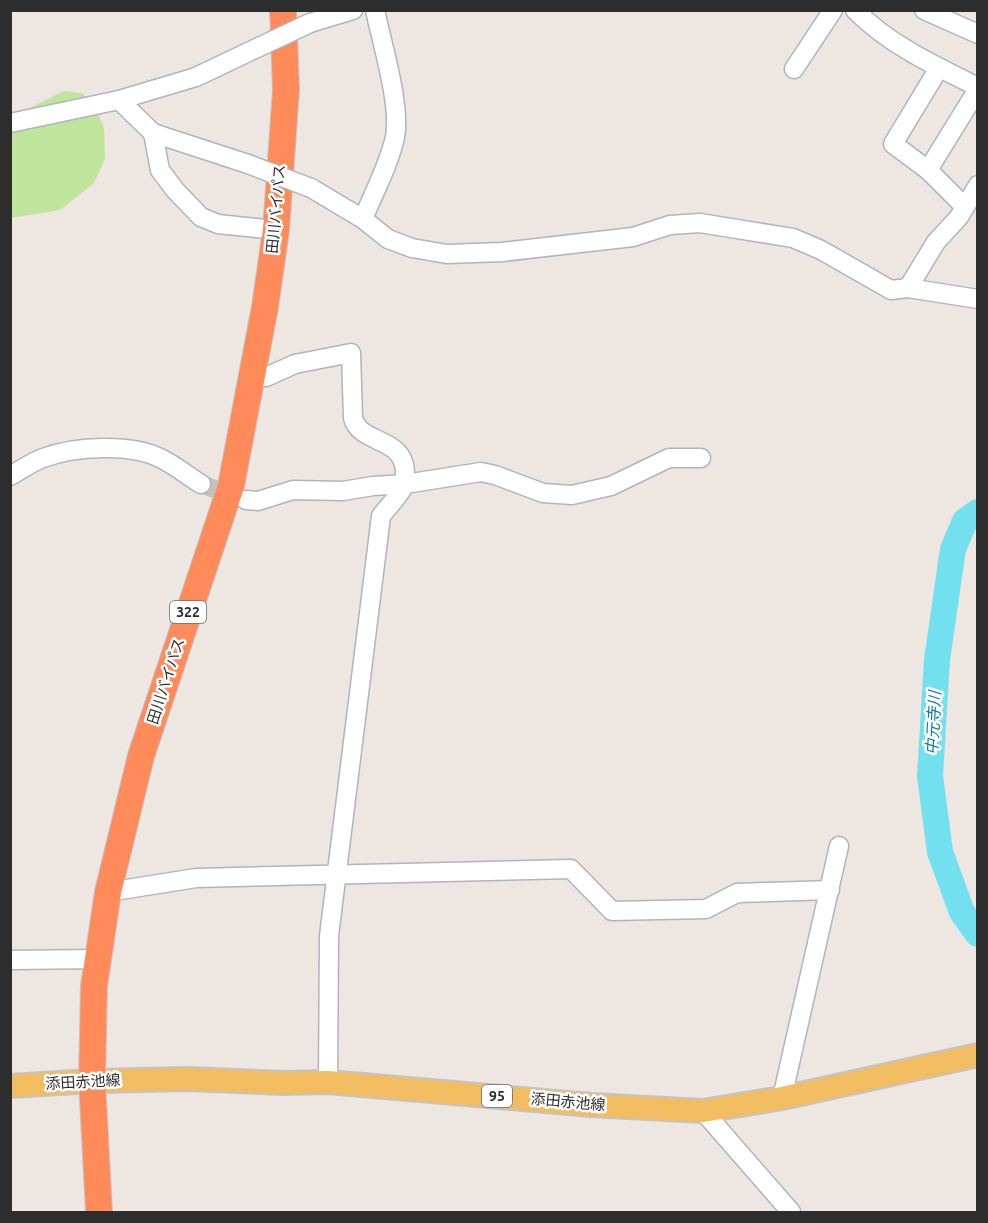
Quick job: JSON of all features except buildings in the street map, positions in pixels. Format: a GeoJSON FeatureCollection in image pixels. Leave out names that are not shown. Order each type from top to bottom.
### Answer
{"type":"FeatureCollection","features":[{"type":"Feature","properties":{"kind":"highway","name":"田川バイパス"},"geometry":{"type":"LineString","coordinates":[[99,1212],[92,1081],[94,986],[108,892],[141,756],[231,486],[265,307],[276,230],[286,90],[283,10]]}},
{"type":"Feature","properties":{"kind":"main road","name":"添田赤池線"},"geometry":{"type":"LineString","coordinates":[[10,1086],[188,1079],[283,1083],[328,1082],[591,1105],[703,1111],[782,1098],[978,1055]]}},
{"type":"Feature","properties":{"kind":"street"},"geometry":{"type":"LineString","coordinates":[[10,123],[119,100],[196,77],[310,23],[353,10]]}},
{"type":"Feature","properties":{"kind":"street"},"geometry":{"type":"LineString","coordinates":[[363,219],[389,159],[395,136],[396,111],[375,10]]}},
{"type":"Feature","properties":{"kind":"street"},"geometry":{"type":"LineString","coordinates":[[794,69],[833,10]]}},
{"type":"Feature","properties":{"kind":"street"},"geometry":{"type":"LineString","coordinates":[[855,10],[870,26],[939,68],[978,88],[928,170]]}},
{"type":"Feature","properties":{"kind":"street"},"geometry":{"type":"LineString","coordinates":[[924,10],[978,34]]}},
{"type":"Feature","properties":{"kind":"street"},"geometry":{"type":"LineString","coordinates":[[939,68],[892,144],[928,170],[965,207]]}},
{"type":"Feature","properties":{"kind":"street"},"geometry":{"type":"LineString","coordinates":[[119,100],[153,134],[248,164],[310,188],[363,219],[388,239],[412,248],[447,254],[502,252],[633,237],[670,225],[700,223],[793,238],[821,250],[891,290],[908,288],[978,298]]}},
{"type":"Feature","properties":{"kind":"street"},"geometry":{"type":"LineString","coordinates":[[153,134],[160,170],[175,190],[201,217],[218,224],[276,230]]}},
{"type":"Feature","properties":{"kind":"street"},"geometry":{"type":"LineString","coordinates":[[908,288],[936,242],[959,217],[978,185]]}},
{"type":"Feature","properties":{"kind":"street"},"geometry":{"type":"LineString","coordinates":[[251,375],[266,377],[295,364],[351,353],[355,427],[393,447],[405,468],[405,484],[381,516],[329,936],[328,1082]]}},
{"type":"Feature","properties":{"kind":"street"},"geometry":{"type":"LineString","coordinates":[[10,476],[43,458],[69,451],[105,448],[138,450],[161,459],[201,484]]}},
{"type":"Feature","properties":{"kind":"street"},"geometry":{"type":"LineString","coordinates":[[246,500],[258,501],[292,490],[343,491],[481,472],[543,493],[572,495],[611,486],[669,458],[701,458]]}},
{"type":"Feature","properties":{"kind":"street"},"geometry":{"type":"LineString","coordinates":[[782,1098],[839,846]]}},
{"type":"Feature","properties":{"kind":"street"},"geometry":{"type":"LineString","coordinates":[[108,892],[196,878],[571,869],[612,911],[706,909],[737,893],[830,890]]}},
{"type":"Feature","properties":{"kind":"street"},"geometry":{"type":"LineString","coordinates":[[10,960],[98,959]]}},
{"type":"Feature","properties":{"kind":"street"},"geometry":{"type":"LineString","coordinates":[[703,1111],[791,1212]]}},
{"type":"Feature","properties":{"kind":"green space"},"geometry":{"type":"Polygon","coordinates":[[[64,91],[82,93],[95,106],[104,128],[105,159],[94,183],[60,210],[11,218],[11,117],[64,91]]]}},
{"type":"Feature","properties":{"kind":"waterway","name":"中元寺川"},"geometry":{"type":"LineString","coordinates":[[978,512],[965,521],[953,549],[937,660],[930,776],[940,852],[962,912],[978,934]]}},
{"type":"Feature","properties":{"kind":"tunnel"},"geometry":{"type":"LineString","coordinates":[[201,484],[239,498]]}}]}
